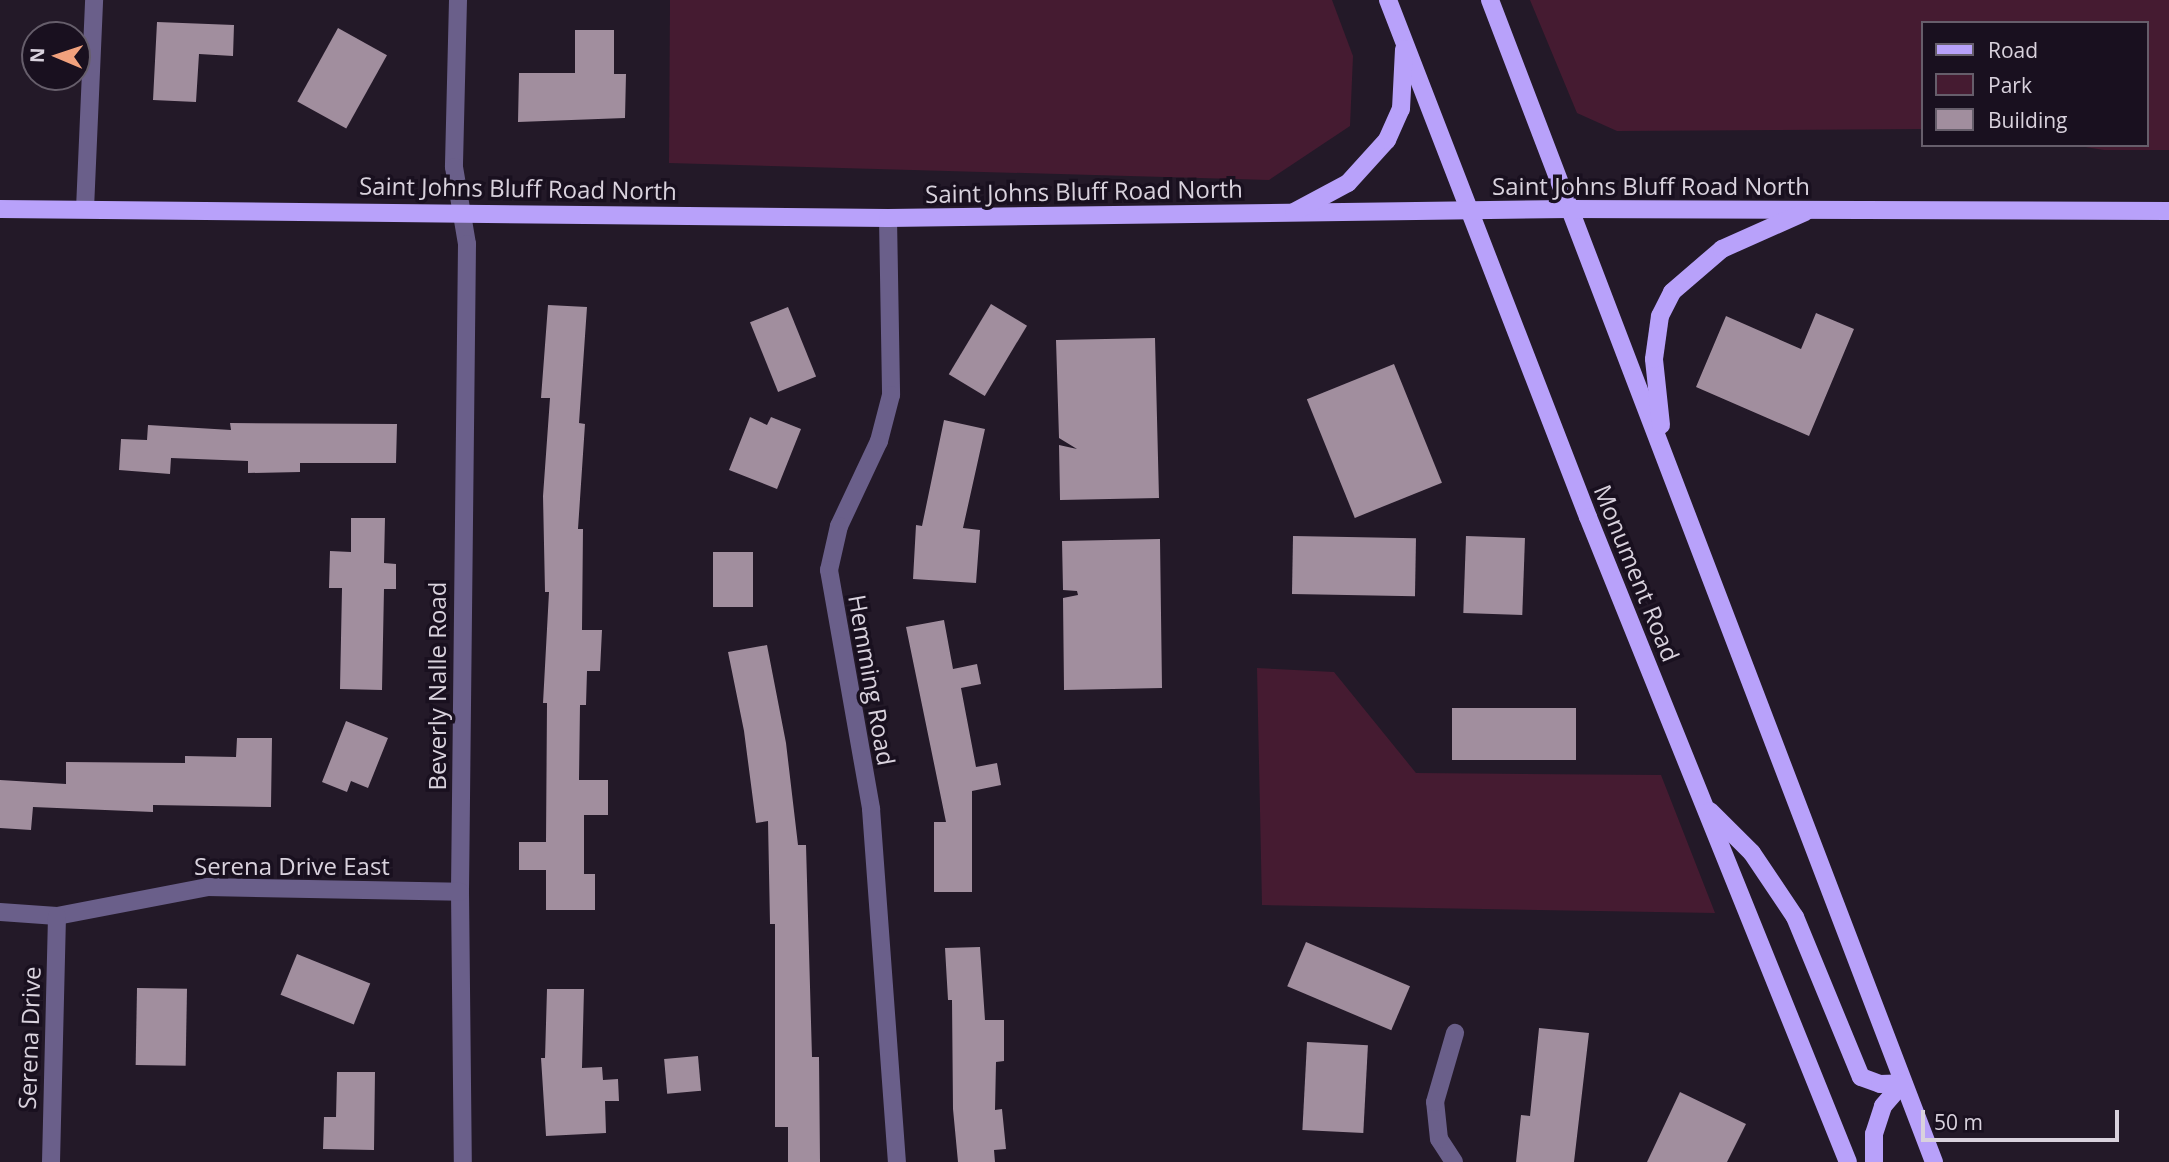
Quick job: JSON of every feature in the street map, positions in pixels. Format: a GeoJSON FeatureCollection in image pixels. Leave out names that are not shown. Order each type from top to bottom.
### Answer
{"type":"FeatureCollection","features":[{"type":"Feature","properties":{"kind":"main road","name":"Monument Road"},"geometry":{"type":"LineString","coordinates":[[1388,0],[1703,803],[1848,1162]]}},
{"type":"Feature","properties":{"kind":"main road"},"geometry":{"type":"LineString","coordinates":[[1490,0],[1569,209],[1664,446],[1934,1162]]}},
{"type":"Feature","properties":{"kind":"main road"},"geometry":{"type":"LineString","coordinates":[[1291,214],[1348,183],[1387,140],[1401,109],[1404,42]]}},
{"type":"Feature","properties":{"kind":"main road","name":"Saint Johns Bluff Road North"},"geometry":{"type":"LineString","coordinates":[[0,209],[464,211],[888,218],[1569,209],[2169,211]]}},
{"type":"Feature","properties":{"kind":"main road"},"geometry":{"type":"LineString","coordinates":[[1664,446],[1654,359],[1660,316],[1672,292],[1722,249],[1810,210]]}},
{"type":"Feature","properties":{"kind":"main road"},"geometry":{"type":"LineString","coordinates":[[1703,803],[1752,853],[1795,917],[1861,1077],[1880,1084],[1903,1083]]}},
{"type":"Feature","properties":{"kind":"main road"},"geometry":{"type":"LineString","coordinates":[[1874,1162],[1874,1134],[1883,1106],[1903,1083]]}},
{"type":"Feature","properties":{"kind":"street"},"geometry":{"type":"LineString","coordinates":[[85,209],[94,0]]}},
{"type":"Feature","properties":{"kind":"street","name":"Beverly Nalle Road"},"geometry":{"type":"LineString","coordinates":[[458,0],[454,167],[464,211],[460,892],[463,1162]]}},
{"type":"Feature","properties":{"kind":"street","name":"Hemming Road"},"geometry":{"type":"LineString","coordinates":[[888,218],[891,395],[879,441],[839,526],[829,570],[871,809],[897,1162]]}},
{"type":"Feature","properties":{"kind":"street","name":"Serena Drive East"},"geometry":{"type":"LineString","coordinates":[[0,912],[57,916],[207,887],[460,892]]}},
{"type":"Feature","properties":{"kind":"street","name":"Serena Drive"},"geometry":{"type":"LineString","coordinates":[[51,1162],[57,916]]}},
{"type":"Feature","properties":{"kind":"street"},"geometry":{"type":"LineString","coordinates":[[1454,1162],[1439,1139],[1435,1102],[1455,1033]]}},
{"type":"Feature","properties":{"kind":"green space"},"geometry":{"type":"Polygon","coordinates":[[[670,0],[1332,0],[1353,56],[1350,126],[1269,180],[669,163],[670,0]]]}},
{"type":"Feature","properties":{"kind":"green space"},"geometry":{"type":"Polygon","coordinates":[[[1530,0],[2169,0],[2169,150],[2104,150],[2085,147],[2148,147],[2148,21],[1920,21],[1920,129],[1617,131],[1577,113],[1530,0]]]}},
{"type":"Feature","properties":{"kind":"green space"},"geometry":{"type":"Polygon","coordinates":[[[1257,668],[1334,672],[1416,773],[1661,775],[1715,913],[1262,905],[1257,668]]]}},
{"type":"Feature","properties":{"kind":"building"},"geometry":{"type":"Polygon","coordinates":[[[157,22],[234,25],[233,56],[199,54],[196,102],[153,100],[157,22]]]}},
{"type":"Feature","properties":{"kind":"building"},"geometry":{"type":"Polygon","coordinates":[[[338,28],[387,55],[346,129],[297,101],[338,28]]]}},
{"type":"Feature","properties":{"kind":"building"},"geometry":{"type":"Polygon","coordinates":[[[575,30],[614,30],[614,74],[626,74],[625,118],[518,122],[519,73],[575,73],[575,30]]]}},
{"type":"Feature","properties":{"kind":"building"},"geometry":{"type":"Polygon","coordinates":[[[991,304],[1027,326],[985,396],[949,374],[991,304]]]}},
{"type":"Feature","properties":{"kind":"building"},"geometry":{"type":"Polygon","coordinates":[[[548,305],[587,307],[579,423],[585,424],[578,529],[583,529],[582,630],[602,630],[600,671],[587,671],[586,705],[580,705],[579,780],[608,780],[608,815],[584,815],[584,874],[595,874],[595,910],[546,910],[546,870],[519,870],[519,842],[546,842],[547,703],[543,703],[549,592],[545,592],[543,496],[550,398],[541,398],[548,305]]]}},
{"type":"Feature","properties":{"kind":"building"},"geometry":{"type":"Polygon","coordinates":[[[788,307],[816,377],[778,392],[750,322],[788,307]]]}},
{"type":"Feature","properties":{"kind":"building"},"geometry":{"type":"Polygon","coordinates":[[[1816,313],[1854,329],[1809,436],[1696,387],[1726,316],[1801,349],[1816,313]]]}},
{"type":"Feature","properties":{"kind":"building"},"geometry":{"type":"Polygon","coordinates":[[[1155,338],[1159,498],[1060,500],[1059,445],[1077,449],[1059,438],[1056,340],[1155,338]]]}},
{"type":"Feature","properties":{"kind":"building"},"geometry":{"type":"Polygon","coordinates":[[[1394,364],[1442,483],[1355,518],[1307,399],[1394,364]]]}},
{"type":"Feature","properties":{"kind":"building"},"geometry":{"type":"Polygon","coordinates":[[[750,417],[767,425],[771,417],[801,429],[777,489],[729,470],[750,417]]]}},
{"type":"Feature","properties":{"kind":"building"},"geometry":{"type":"Polygon","coordinates":[[[944,420],[985,429],[963,528],[980,530],[976,583],[913,579],[916,525],[922,526],[944,420]]]}},
{"type":"Feature","properties":{"kind":"building"},"geometry":{"type":"Polygon","coordinates":[[[230,423],[397,424],[396,463],[300,463],[300,472],[248,473],[248,461],[171,458],[170,474],[119,470],[121,439],[147,440],[148,425],[231,430],[230,423]]]}},
{"type":"Feature","properties":{"kind":"building"},"geometry":{"type":"Polygon","coordinates":[[[351,518],[385,518],[384,563],[396,564],[396,589],[384,589],[382,690],[340,689],[342,588],[329,588],[330,551],[351,552],[351,518]]]}},
{"type":"Feature","properties":{"kind":"building"},"geometry":{"type":"Polygon","coordinates":[[[1293,536],[1416,538],[1415,596],[1292,594],[1293,536]]]}},
{"type":"Feature","properties":{"kind":"building"},"geometry":{"type":"Polygon","coordinates":[[[1466,536],[1525,538],[1522,615],[1463,613],[1466,536]]]}},
{"type":"Feature","properties":{"kind":"building"},"geometry":{"type":"Polygon","coordinates":[[[1160,539],[1162,688],[1064,690],[1063,598],[1078,595],[1077,591],[1063,590],[1062,541],[1160,539]]]}},
{"type":"Feature","properties":{"kind":"building"},"geometry":{"type":"Polygon","coordinates":[[[713,552],[753,552],[753,607],[713,607],[713,552]]]}},
{"type":"Feature","properties":{"kind":"building"},"geometry":{"type":"Polygon","coordinates":[[[944,620],[953,669],[977,664],[981,684],[961,688],[976,767],[997,763],[1001,785],[972,791],[972,892],[934,892],[934,822],[946,822],[906,627],[944,620]]]}},
{"type":"Feature","properties":{"kind":"building"},"geometry":{"type":"Polygon","coordinates":[[[767,645],[786,743],[798,845],[806,845],[812,1057],[819,1057],[820,1162],[788,1162],[788,1127],[775,1127],[775,924],[770,924],[768,821],[756,823],[744,731],[728,652],[767,645]]]}},
{"type":"Feature","properties":{"kind":"building"},"geometry":{"type":"Polygon","coordinates":[[[1452,708],[1576,708],[1576,760],[1452,760],[1452,708]]]}},
{"type":"Feature","properties":{"kind":"building"},"geometry":{"type":"Polygon","coordinates":[[[346,721],[388,738],[368,788],[351,781],[347,792],[322,782],[346,721]]]}},
{"type":"Feature","properties":{"kind":"building"},"geometry":{"type":"Polygon","coordinates":[[[237,738],[272,738],[271,807],[153,805],[153,812],[33,807],[31,830],[0,828],[0,780],[66,784],[66,762],[185,763],[185,756],[236,757],[237,738]]]}},
{"type":"Feature","properties":{"kind":"building"},"geometry":{"type":"Polygon","coordinates":[[[1306,942],[1410,986],[1391,1030],[1287,986],[1306,942]]]}},
{"type":"Feature","properties":{"kind":"building"},"geometry":{"type":"Polygon","coordinates":[[[980,947],[985,1020],[1004,1020],[1004,1061],[996,1062],[995,1110],[1002,1109],[1006,1149],[994,1150],[995,1162],[958,1162],[953,1109],[952,1000],[948,1000],[945,948],[980,947]]]}},
{"type":"Feature","properties":{"kind":"building"},"geometry":{"type":"Polygon","coordinates":[[[297,954],[370,984],[354,1024],[281,995],[297,954]]]}},
{"type":"Feature","properties":{"kind":"building"},"geometry":{"type":"Polygon","coordinates":[[[137,988],[187,989],[186,1066],[136,1065],[137,988]]]}},
{"type":"Feature","properties":{"kind":"building"},"geometry":{"type":"Polygon","coordinates":[[[547,989],[584,989],[582,1068],[602,1067],[603,1080],[618,1079],[619,1101],[605,1101],[606,1133],[546,1136],[541,1058],[545,1058],[547,989]]]}},
{"type":"Feature","properties":{"kind":"building"},"geometry":{"type":"Polygon","coordinates":[[[1539,1028],[1589,1033],[1574,1162],[1516,1162],[1521,1115],[1530,1116],[1539,1028]]]}},
{"type":"Feature","properties":{"kind":"building"},"geometry":{"type":"Polygon","coordinates":[[[1307,1042],[1368,1045],[1363,1133],[1302,1130],[1307,1042]]]}},
{"type":"Feature","properties":{"kind":"building"},"geometry":{"type":"Polygon","coordinates":[[[698,1056],[701,1091],[667,1094],[664,1059],[698,1056]]]}},
{"type":"Feature","properties":{"kind":"building"},"geometry":{"type":"Polygon","coordinates":[[[337,1072],[375,1072],[374,1150],[323,1149],[324,1117],[336,1117],[337,1072]]]}},
{"type":"Feature","properties":{"kind":"building"},"geometry":{"type":"Polygon","coordinates":[[[1680,1092],[1746,1124],[1727,1162],[1647,1162],[1680,1092]]]}}]}
